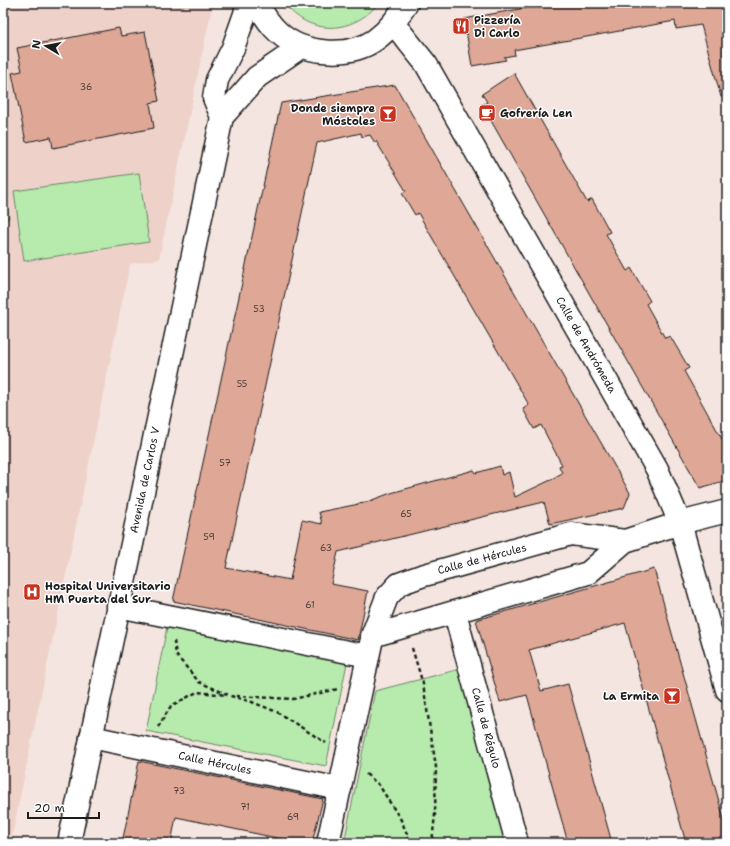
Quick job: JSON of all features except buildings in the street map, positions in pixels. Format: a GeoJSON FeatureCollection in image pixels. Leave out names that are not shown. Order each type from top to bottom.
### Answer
{"type":"FeatureCollection","features":[{"type":"Feature","properties":{"kind":"street"},"geometry":{"type":"LineString","coordinates":[[222,117],[214,98],[217,80],[233,48],[245,14],[247,3]]}},
{"type":"Feature","properties":{"kind":"street"},"geometry":{"type":"LineString","coordinates":[[257,3],[265,18],[279,34],[301,47],[326,52],[351,50],[374,40],[394,24],[407,3]]}},
{"type":"Feature","properties":{"kind":"street","name":"Calle de Andrómeda"},"geometry":{"type":"LineString","coordinates":[[394,24],[426,64],[657,469],[680,523],[727,690]]}},
{"type":"Feature","properties":{"kind":"street","name":"Avenida de Carlos V"},"geometry":{"type":"LineString","coordinates":[[69,843],[90,737],[222,117],[256,77],[301,47]]}},
{"type":"Feature","properties":{"kind":"street","name":"Calle de Hércules"},"geometry":{"type":"LineString","coordinates":[[370,646],[406,626],[588,573],[625,541],[680,523],[727,511]]}},
{"type":"Feature","properties":{"kind":"street","name":"Calle de Hércules"},"geometry":{"type":"LineString","coordinates":[[328,843],[370,646],[387,597],[399,584],[421,576],[572,534],[625,541]]}},
{"type":"Feature","properties":{"kind":"street"},"geometry":{"type":"LineString","coordinates":[[118,606],[177,618],[370,646]]}},
{"type":"Feature","properties":{"kind":"street","name":"Calle de Régulo"},"geometry":{"type":"LineString","coordinates":[[455,612],[517,843]]}},
{"type":"Feature","properties":{"kind":"street","name":"Calle Hércules"},"geometry":{"type":"LineString","coordinates":[[90,737],[340,789]]}},
{"type":"Feature","properties":{"kind":"path"},"geometry":{"type":"LineString","coordinates":[[177,618],[174,632],[176,655],[199,682],[231,696],[252,702],[277,712],[346,757],[379,784],[401,820],[411,843]]}},
{"type":"Feature","properties":{"kind":"path"},"geometry":{"type":"LineString","coordinates":[[406,626],[423,684],[436,768],[435,814],[432,843]]}},
{"type":"Feature","properties":{"kind":"path"},"geometry":{"type":"LineString","coordinates":[[150,750],[153,734],[171,706],[197,692],[231,696],[293,699],[362,684]]}},
{"type":"Feature","properties":{"kind":"shaded area"},"geometry":{"type":"Polygon","coordinates":[[[3,3],[213,3],[159,259],[130,264],[12,836],[3,834],[3,3]]]}},
{"type":"Feature","properties":{"kind":"green space"},"geometry":{"type":"Polygon","coordinates":[[[284,3],[379,3],[369,13],[357,21],[344,26],[332,27],[319,26],[306,22],[294,14],[284,3]]]}},
{"type":"Feature","properties":{"kind":"green space"},"geometry":{"type":"Polygon","coordinates":[[[139,173],[149,242],[24,261],[14,191],[139,173]]]}},
{"type":"Feature","properties":{"kind":"green space"},"geometry":{"type":"Polygon","coordinates":[[[3,181],[9,218],[3,219],[3,181]]]}},
{"type":"Feature","properties":{"kind":"green space"},"geometry":{"type":"Polygon","coordinates":[[[167,627],[347,663],[326,766],[146,731],[167,627]]]}},
{"type":"Feature","properties":{"kind":"green space"},"geometry":{"type":"Polygon","coordinates":[[[464,668],[512,843],[344,843],[375,691],[464,668]]]}},
{"type":"Feature","properties":{"kind":"place","name":"Pizzería Di Carlo"},"geometry":{"type":"Point","coordinates":[461,26]}},
{"type":"Feature","properties":{"kind":"place","name":"Gofrería Len"},"geometry":{"type":"Point","coordinates":[487,113]}},
{"type":"Feature","properties":{"kind":"place","name":"Donde siempre Móstoles"},"geometry":{"type":"Point","coordinates":[388,114]}},
{"type":"Feature","properties":{"kind":"place","name":"Hospital Universitario HM Puerta del Sur"},"geometry":{"type":"Point","coordinates":[32,592]}},
{"type":"Feature","properties":{"kind":"place","name":"La Ermita"},"geometry":{"type":"Point","coordinates":[672,696]}}]}
